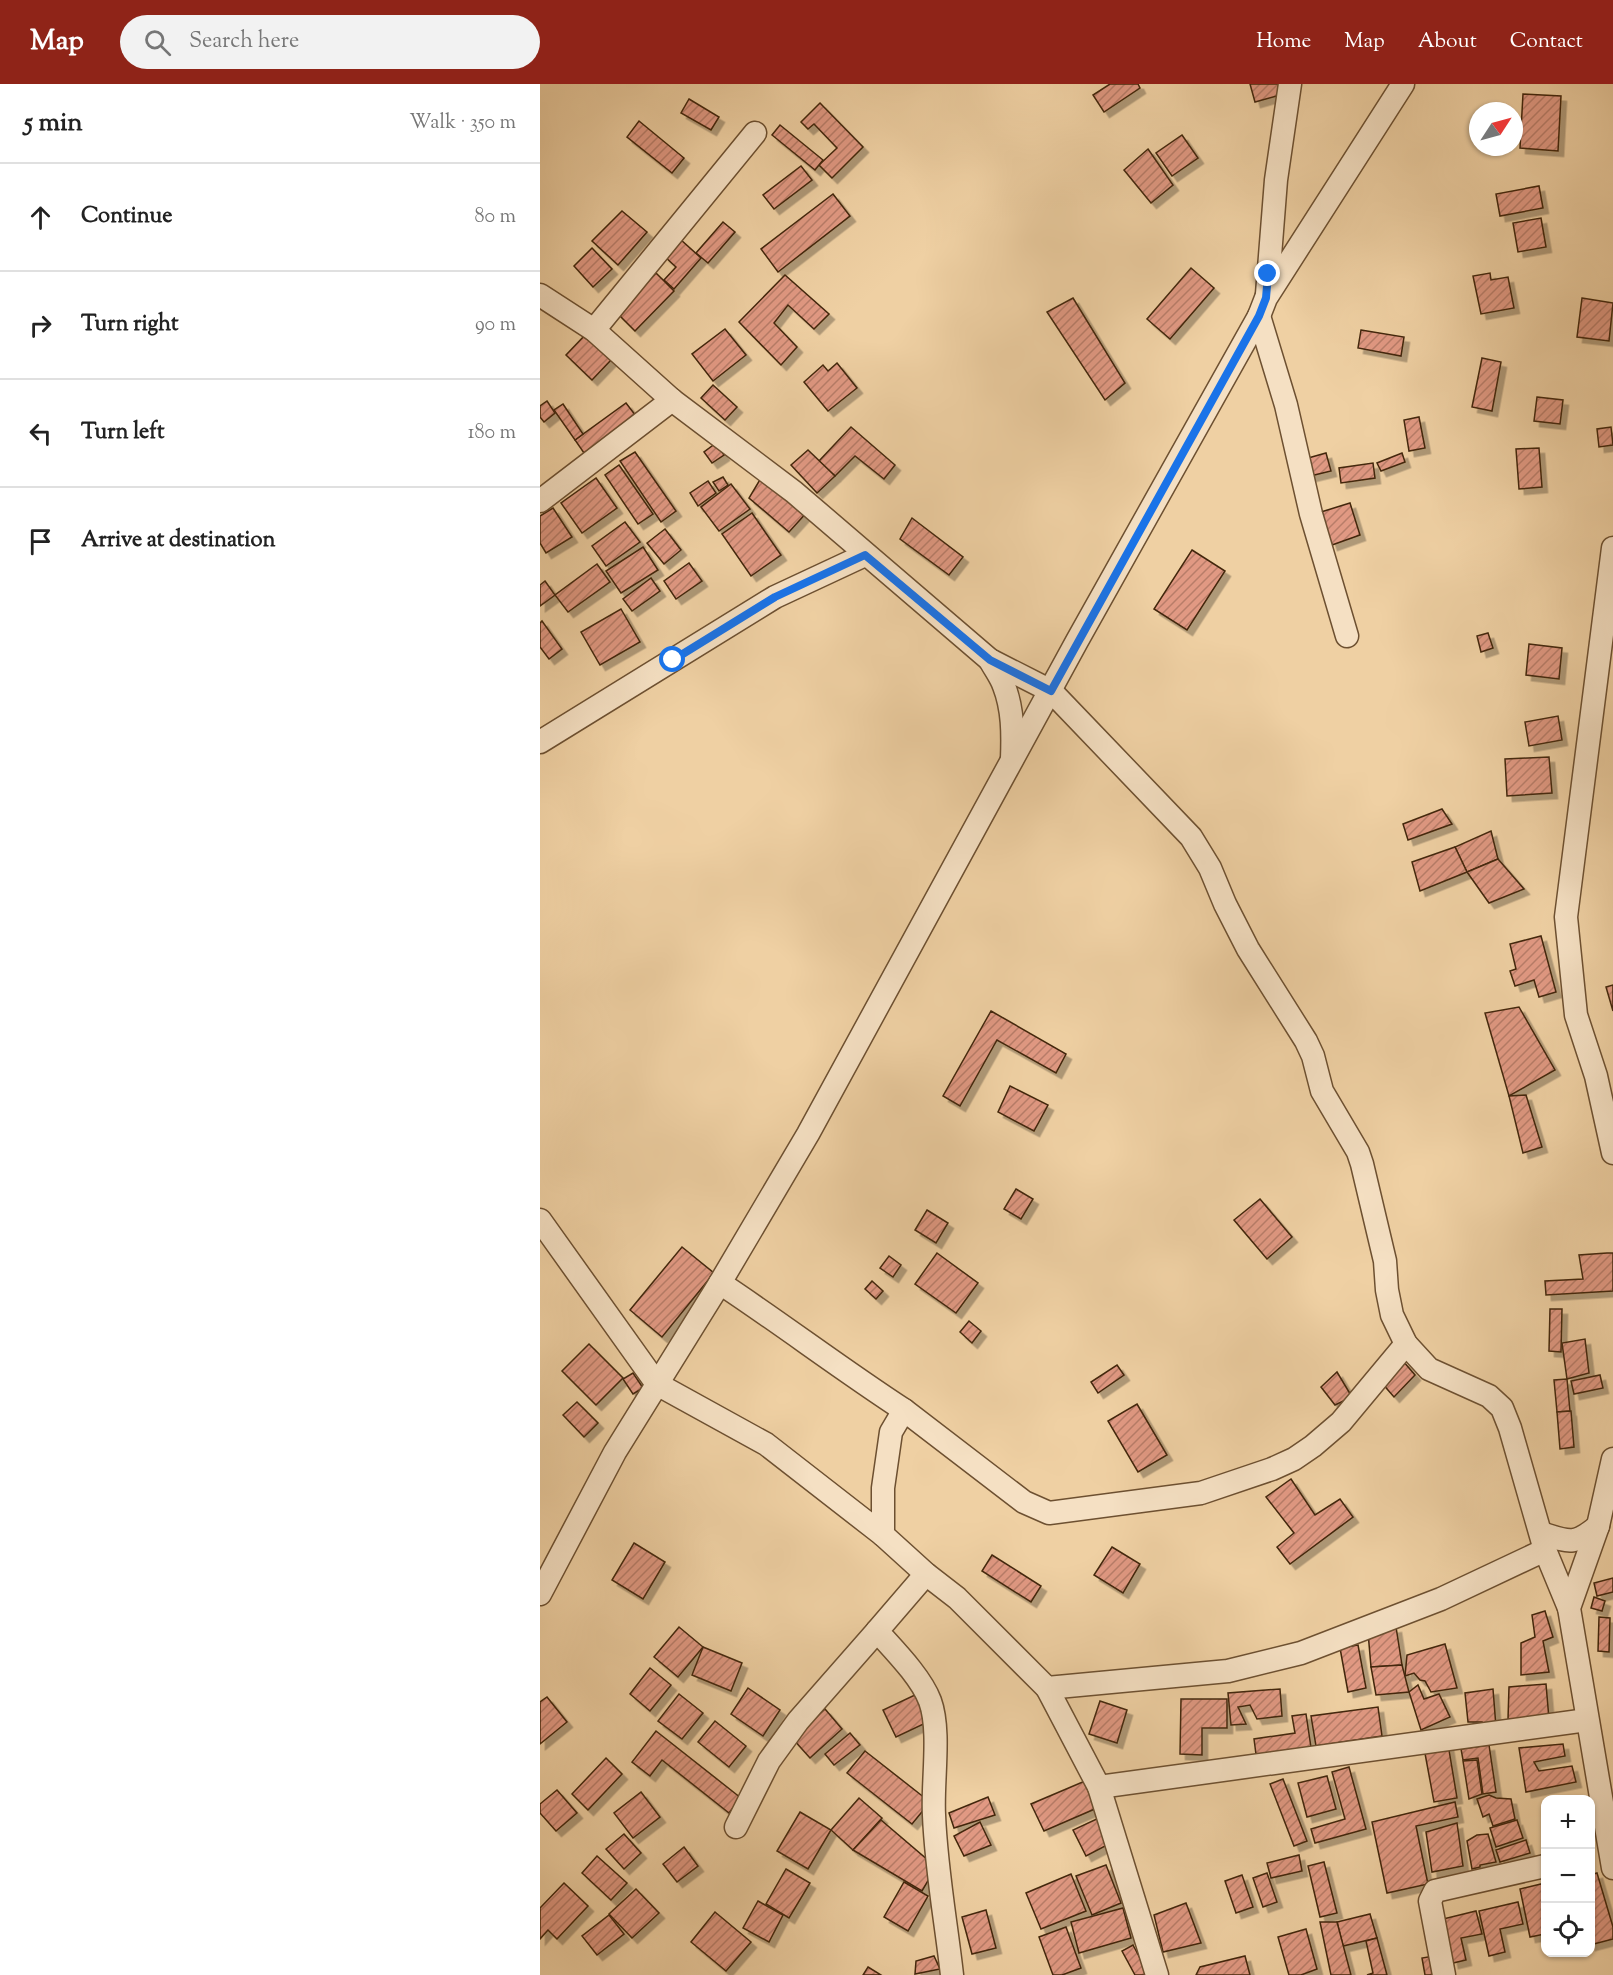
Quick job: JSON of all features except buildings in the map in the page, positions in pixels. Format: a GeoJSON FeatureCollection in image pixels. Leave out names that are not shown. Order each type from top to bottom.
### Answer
{"type":"FeatureCollection","features":[{"type":"Feature","properties":{"kind":"street"},"geometry":{"type":"LineString","coordinates":[[1290,84],[1276,180],[1263,307],[1311,514],[1347,636]]}},
{"type":"Feature","properties":{"kind":"street"},"geometry":{"type":"LineString","coordinates":[[540,1594],[615,1452],[720,1283],[808,1134],[1263,307],[1403,84]]}},
{"type":"Feature","properties":{"kind":"street"},"geometry":{"type":"LineString","coordinates":[[594,330],[754,133]]}},
{"type":"Feature","properties":{"kind":"street"},"geometry":{"type":"LineString","coordinates":[[540,295],[594,330],[672,400],[794,492],[990,660],[1051,691],[1191,837],[1210,868],[1225,904],[1248,948],[1306,1041],[1313,1056],[1322,1091],[1358,1152],[1385,1261],[1392,1315],[1406,1344],[1430,1368],[1489,1396],[1502,1408],[1543,1541],[1569,1608],[1587,1720],[1604,1858]]}},
{"type":"Feature","properties":{"kind":"street"},"geometry":{"type":"LineString","coordinates":[[540,501],[672,400]]}},
{"type":"Feature","properties":{"kind":"street"},"geometry":{"type":"LineString","coordinates":[[1613,548],[1612,574],[1566,917],[1576,1015],[1605,1072],[1613,1153]]}},
{"type":"Feature","properties":{"kind":"street"},"geometry":{"type":"LineString","coordinates":[[540,742],[775,597],[865,555]]}},
{"type":"Feature","properties":{"kind":"street"},"geometry":{"type":"LineString","coordinates":[[990,660],[1004,685],[1011,712],[1012,762]]}},
{"type":"Feature","properties":{"kind":"street"},"geometry":{"type":"LineString","coordinates":[[540,1220],[657,1384],[766,1444],[882,1535],[957,1598],[1047,1688],[1098,1787],[1157,1975]]}},
{"type":"Feature","properties":{"kind":"street"},"geometry":{"type":"LineString","coordinates":[[720,1283],[904,1410],[1024,1502],[1049,1513],[1201,1493],[1272,1469],[1294,1459],[1341,1422],[1406,1344]]}},
{"type":"Feature","properties":{"kind":"street"},"geometry":{"type":"LineString","coordinates":[[882,1535],[883,1488],[891,1432],[904,1410]]}},
{"type":"Feature","properties":{"kind":"street"},"geometry":{"type":"LineString","coordinates":[[1569,1608],[1598,1526],[1613,1459]]}},
{"type":"Feature","properties":{"kind":"street"},"geometry":{"type":"LineString","coordinates":[[1047,1688],[1228,1671],[1301,1653],[1441,1599],[1543,1541],[1575,1541],[1585,1538],[1598,1526]]}},
{"type":"Feature","properties":{"kind":"street"},"geometry":{"type":"LineString","coordinates":[[736,1827],[769,1761],[798,1721],[926,1574]]}},
{"type":"Feature","properties":{"kind":"street"},"geometry":{"type":"LineString","coordinates":[[877,1631],[907,1665],[929,1699],[932,1710],[934,1815],[952,1975]]}},
{"type":"Feature","properties":{"kind":"street"},"geometry":{"type":"LineString","coordinates":[[1098,1787],[1587,1720]]}},
{"type":"Feature","properties":{"kind":"street"},"geometry":{"type":"LineString","coordinates":[[1444,1975],[1430,1901],[1436,1891],[1541,1867]]}},
{"type":"Feature","properties":{"kind":"route"},"geometry":{"type":"LineString","coordinates":[[673,660],[775,597],[865,555],[990,660],[1051,691],[1259,316],[1266,298],[1268,274]]}}]}
